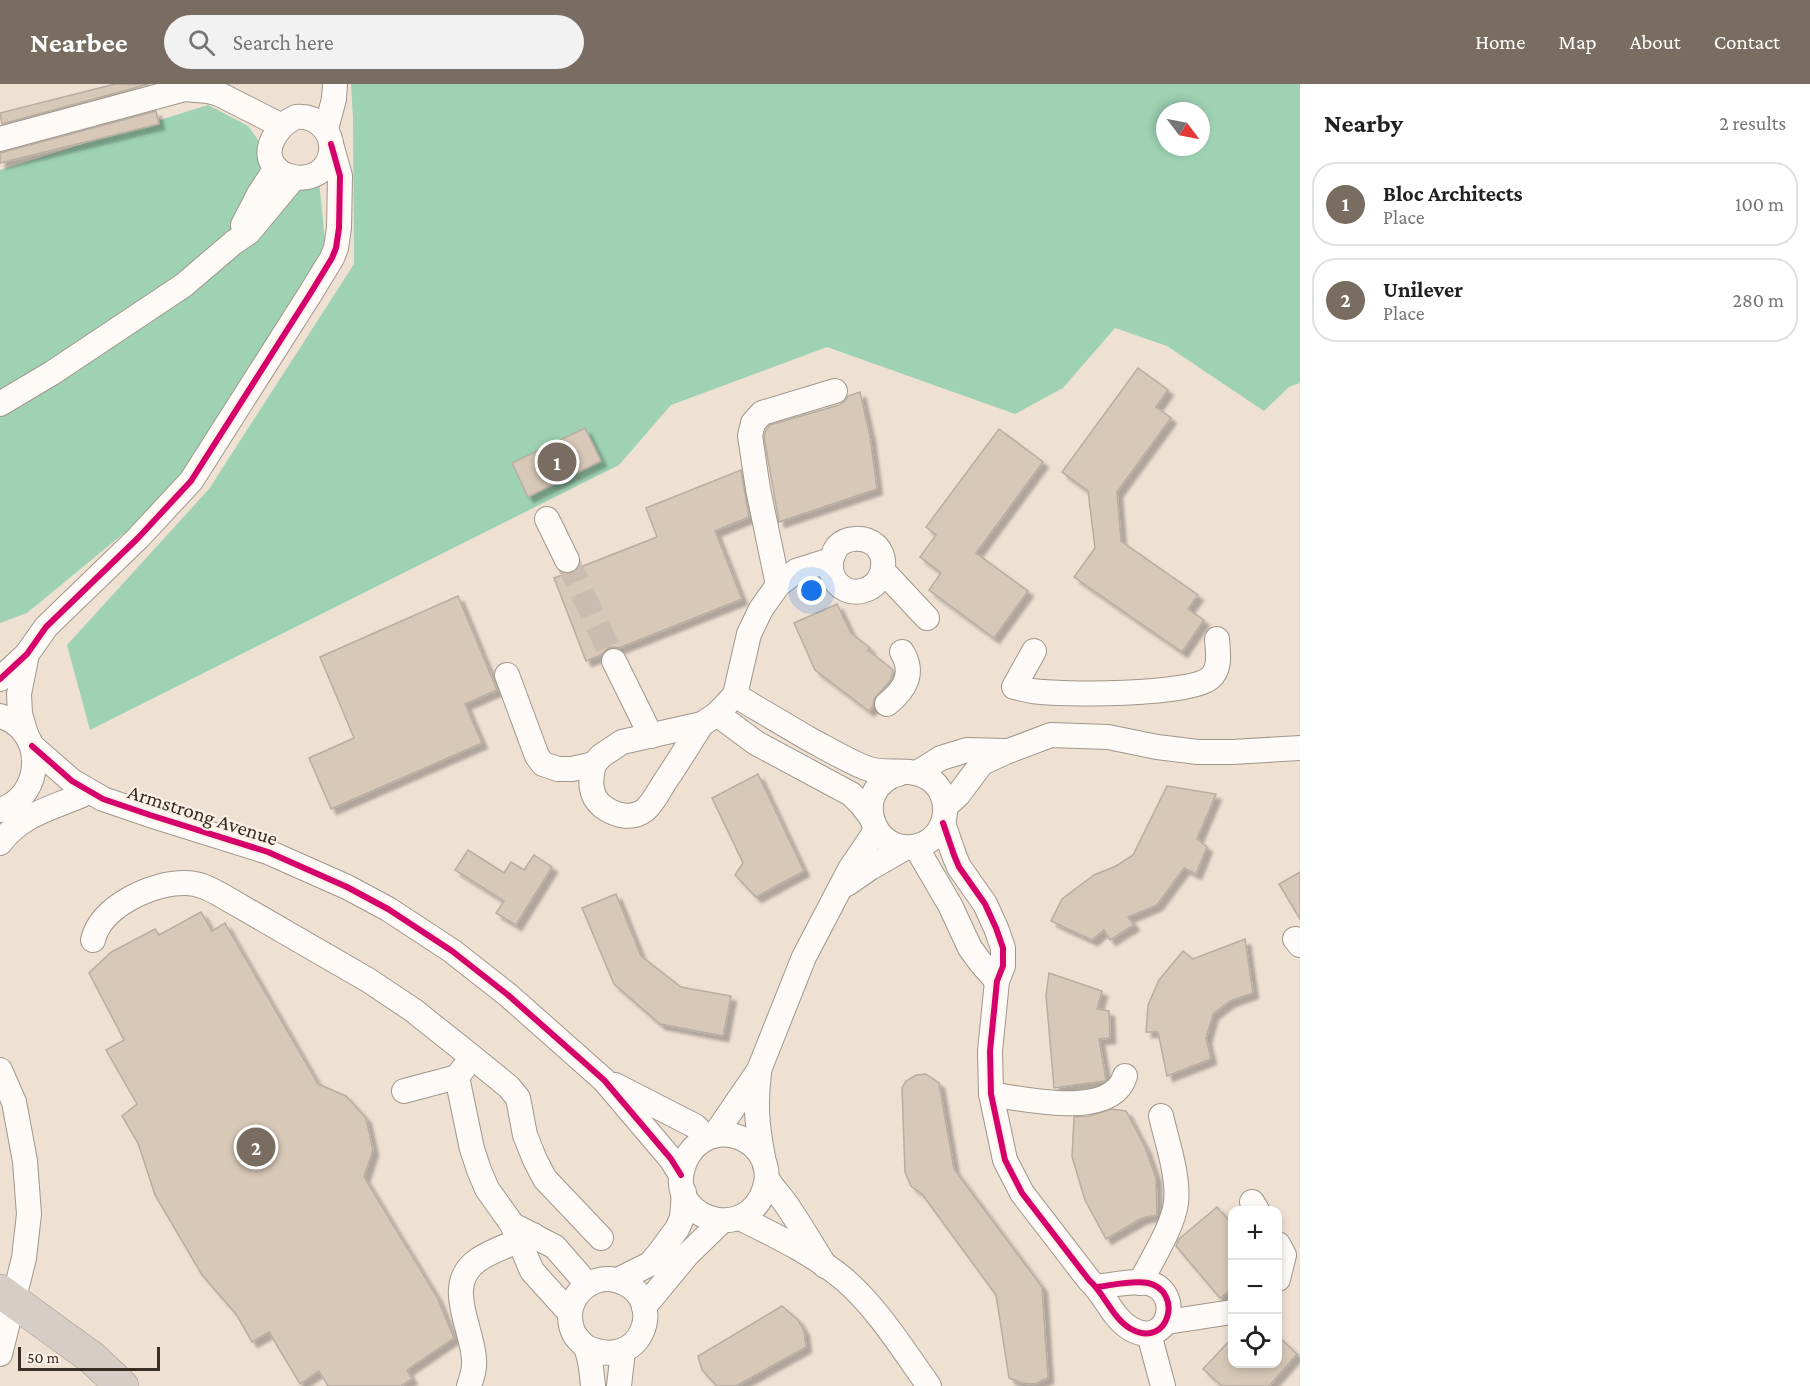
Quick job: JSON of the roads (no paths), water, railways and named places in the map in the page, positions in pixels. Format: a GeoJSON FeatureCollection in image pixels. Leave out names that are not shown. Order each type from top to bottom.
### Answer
{"type":"FeatureCollection","features":[{"type":"Feature","properties":{"kind":"highway"},"geometry":{"type":"LineString","coordinates":[[7,1296],[91,1357],[122,1386]]}},
{"type":"Feature","properties":{"kind":"street"},"geometry":{"type":"LineString","coordinates":[[0,679],[27,654],[46,627],[138,538],[191,481],[332,258],[339,228],[340,176],[328,136],[317,122],[296,117],[277,134],[271,154],[285,173],[307,178],[319,172],[326,164],[330,154],[328,136],[335,84]]}},
{"type":"Feature","properties":{"kind":"street"},"geometry":{"type":"LineString","coordinates":[[0,139],[185,89],[219,94],[243,106],[277,134]]}},
{"type":"Feature","properties":{"kind":"street"},"geometry":{"type":"LineString","coordinates":[[319,172],[330,194],[339,205]]}},
{"type":"Feature","properties":{"kind":"street"},"geometry":{"type":"LineString","coordinates":[[0,404],[52,373],[184,285],[249,232],[260,220],[285,173]]}},
{"type":"Feature","properties":{"kind":"street"},"geometry":{"type":"LineString","coordinates":[[778,585],[758,489],[750,436],[753,423],[762,413],[836,391]]}},
{"type":"Feature","properties":{"kind":"street"},"geometry":{"type":"LineString","coordinates":[[547,519],[567,560]]}},
{"type":"Feature","properties":{"kind":"street"},"geometry":{"type":"LineString","coordinates":[[849,539],[863,539],[876,545],[883,557],[883,571],[876,584],[863,591],[850,591],[838,584],[831,573],[831,560],[837,547],[849,539]]}},
{"type":"Feature","properties":{"kind":"street"},"geometry":{"type":"LineString","coordinates":[[831,560],[795,571],[778,585],[761,609],[749,634],[735,695],[709,719],[646,809],[636,814],[619,816],[597,802],[591,786],[591,777],[594,764],[601,756],[622,742],[709,719],[851,794],[861,804],[883,838],[893,845],[910,847],[950,905],[970,948],[997,981]]}},
{"type":"Feature","properties":{"kind":"street"},"geometry":{"type":"LineString","coordinates":[[883,571],[927,618]]}},
{"type":"Feature","properties":{"kind":"street"},"geometry":{"type":"LineString","coordinates":[[1034,651],[1014,687],[1032,691],[1068,693],[1150,692],[1198,685],[1210,678],[1216,670],[1218,660],[1217,639]]}},
{"type":"Feature","properties":{"kind":"street"},"geometry":{"type":"LineString","coordinates":[[887,704],[901,691],[907,679],[908,660],[902,652]]}},
{"type":"Feature","properties":{"kind":"street"},"geometry":{"type":"LineString","coordinates":[[7,809],[33,774],[34,760],[20,714],[19,694],[27,654]]}},
{"type":"Feature","properties":{"kind":"street"},"geometry":{"type":"LineString","coordinates":[[614,661],[651,736]]}},
{"type":"Feature","properties":{"kind":"street"},"geometry":{"type":"LineString","coordinates":[[507,675],[537,756],[543,764],[558,770],[594,764]]}},
{"type":"Feature","properties":{"kind":"street"},"geometry":{"type":"LineString","coordinates":[[735,695],[840,756],[868,769],[928,777],[937,785],[943,795],[954,855],[985,904],[1003,948],[1003,966],[997,981],[990,1050],[991,1094],[1005,1160],[1012,1176],[1032,1207],[1124,1324],[1141,1334],[1158,1328],[1228,1313]]}},
{"type":"Feature","properties":{"kind":"street","name":"Armstrong Avenue"},"geometry":{"type":"LineString","coordinates":[[0,716],[17,724],[29,740],[92,797]]}},
{"type":"Feature","properties":{"kind":"street"},"geometry":{"type":"LineString","coordinates":[[840,889],[870,868],[910,847],[927,842],[937,834],[945,815],[982,763],[1051,735],[1108,737],[1157,747],[1198,752],[1300,748]]}},
{"type":"Feature","properties":{"kind":"street"},"geometry":{"type":"LineString","coordinates":[[618,1280],[650,1264],[677,1229],[682,1218],[684,1162],[691,1150],[711,1137],[759,1071],[804,957],[850,869],[873,835],[872,802],[878,788],[889,778],[910,773],[941,758],[967,750],[1006,752]]}},
{"type":"Feature","properties":{"kind":"street","name":"Armstrong Avenue"},"geometry":{"type":"LineString","coordinates":[[7,809],[51,794],[92,797],[268,852],[347,886],[388,909],[452,951],[604,1080],[671,1159],[682,1184]]}},
{"type":"Feature","properties":{"kind":"street"},"geometry":{"type":"LineString","coordinates":[[0,843],[21,820],[34,813],[92,797]]}},
{"type":"Feature","properties":{"kind":"street"},"geometry":{"type":"LineString","coordinates":[[93,940],[100,923],[126,900],[142,893],[186,883],[202,886],[229,899],[368,980],[413,1010],[509,1087],[518,1098],[525,1135],[545,1179],[602,1238]]}},
{"type":"Feature","properties":{"kind":"street"},"geometry":{"type":"LineString","coordinates":[[404,1091],[457,1077],[472,1057]]}},
{"type":"Feature","properties":{"kind":"street"},"geometry":{"type":"LineString","coordinates":[[0,1070],[14,1102],[25,1161],[29,1214],[24,1258],[7,1296],[0,1353]]}},
{"type":"Feature","properties":{"kind":"street"},"geometry":{"type":"LineString","coordinates":[[644,1307],[687,1255],[731,1219],[751,1211],[760,1202],[765,1190],[765,1168],[756,1118],[759,1071]]}},
{"type":"Feature","properties":{"kind":"street"},"geometry":{"type":"LineString","coordinates":[[991,1094],[1056,1103],[1095,1101],[1112,1094],[1125,1076]]}},
{"type":"Feature","properties":{"kind":"street"},"geometry":{"type":"LineString","coordinates":[[457,1077],[478,1170],[492,1196],[521,1234],[532,1271],[570,1313]]}},
{"type":"Feature","properties":{"kind":"street","name":"Armstrong Avenue"},"geometry":{"type":"LineString","coordinates":[[604,1080],[695,1126],[711,1137]]}},
{"type":"Feature","properties":{"kind":"street"},"geometry":{"type":"LineString","coordinates":[[1140,1283],[1167,1230],[1176,1203],[1174,1177],[1161,1116]]}},
{"type":"Feature","properties":{"kind":"street"},"geometry":{"type":"LineString","coordinates":[[711,1137],[726,1134],[736,1136],[756,1148],[765,1168],[825,1266]]}},
{"type":"Feature","properties":{"kind":"street"},"geometry":{"type":"LineString","coordinates":[[682,1184],[690,1203],[698,1212],[709,1218],[731,1219],[825,1266],[846,1281],[889,1331],[928,1386]]}},
{"type":"Feature","properties":{"kind":"street"},"geometry":{"type":"LineString","coordinates":[[521,1234],[555,1247],[588,1285]]}},
{"type":"Feature","properties":{"kind":"street"},"geometry":{"type":"LineString","coordinates":[[469,1386],[474,1374],[474,1359],[460,1298],[463,1277],[476,1261],[521,1234]]}},
{"type":"Feature","properties":{"kind":"street"},"geometry":{"type":"LineString","coordinates":[[605,1279],[618,1280],[630,1285],[639,1295],[644,1307],[645,1320],[642,1332],[624,1351],[611,1354],[598,1353],[586,1347],[577,1338],[571,1326],[570,1313],[573,1300],[588,1285],[605,1279]]}},
{"type":"Feature","properties":{"kind":"street"},"geometry":{"type":"LineString","coordinates":[[1097,1287],[1148,1283],[1166,1298],[1170,1314],[1158,1328],[1163,1386]]}},
{"type":"Feature","properties":{"kind":"street"},"geometry":{"type":"LineString","coordinates":[[586,1347],[592,1370],[593,1386]]}},
{"type":"Feature","properties":{"kind":"street"},"geometry":{"type":"LineString","coordinates":[[619,1386],[624,1351]]}},
{"type":"Feature","properties":{"kind":"tunnel"},"geometry":{"type":"LineString","coordinates":[[567,560],[614,661]]}},
{"type":"Feature","properties":{"kind":"place","name":"Bloc Architects"},"geometry":{"type":"Point","coordinates":[557,462]}},
{"type":"Feature","properties":{"kind":"place","name":"Unilever"},"geometry":{"type":"Point","coordinates":[256,1147]}}]}
